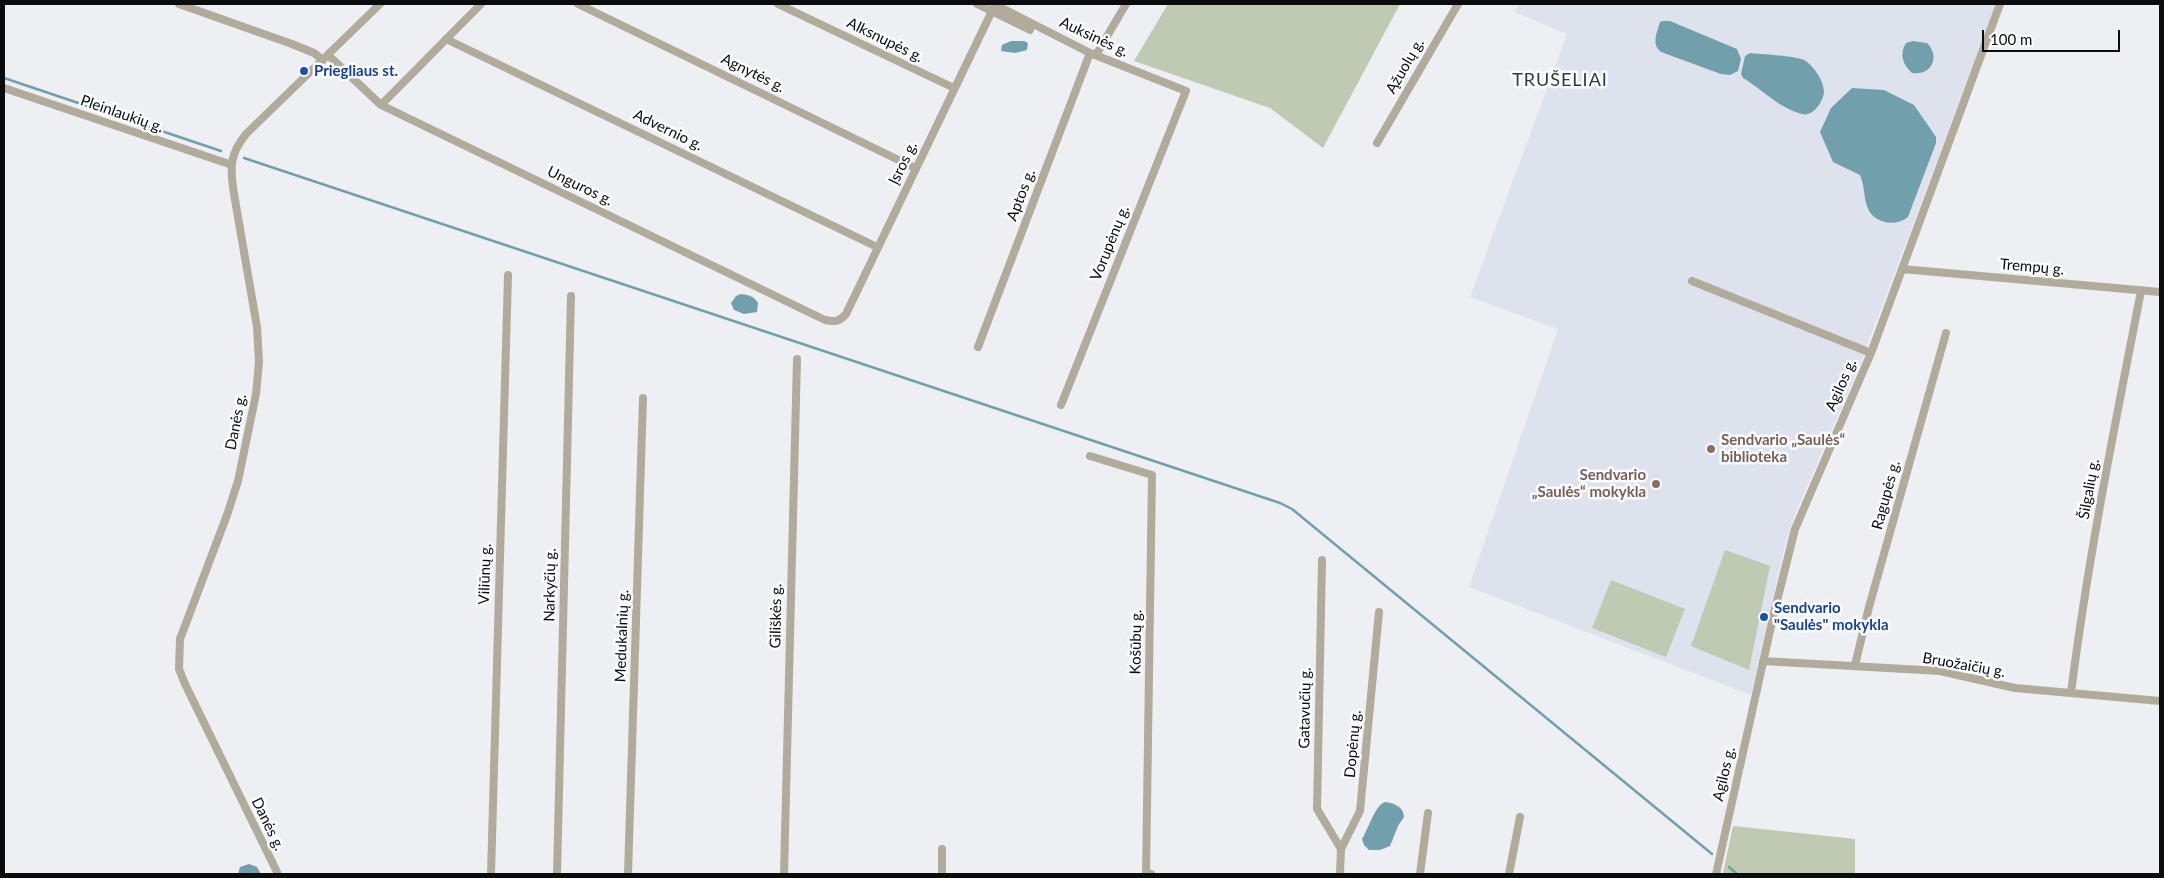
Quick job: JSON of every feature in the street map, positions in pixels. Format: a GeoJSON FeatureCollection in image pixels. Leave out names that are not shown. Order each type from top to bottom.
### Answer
{"type":"FeatureCollection","features":[{"type":"Feature","properties":{"kind":"street","name":"Unguros g."},"geometry":{"type":"LineString","coordinates":[[179,4],[325,58],[381,106],[825,320],[834,322]]}},
{"type":"Feature","properties":{"kind":"street","name":"Danės g."},"geometry":{"type":"LineString","coordinates":[[278,874],[179,669],[178,653],[185,622],[227,516],[238,481],[256,394],[258,362],[257,327],[234,194],[232,165],[237,146],[246,134],[380,4]]}},
{"type":"Feature","properties":{"kind":"street"},"geometry":{"type":"LineString","coordinates":[[381,106],[481,4]]}},
{"type":"Feature","properties":{"kind":"street","name":"Agnytės g."},"geometry":{"type":"LineString","coordinates":[[578,4],[916,168]]}},
{"type":"Feature","properties":{"kind":"street","name":"Alksnupės g."},"geometry":{"type":"LineString","coordinates":[[778,4],[954,88]]}},
{"type":"Feature","properties":{"kind":"street"},"geometry":{"type":"LineString","coordinates":[[977,4],[993,8],[1030,30]]}},
{"type":"Feature","properties":{"kind":"street","name":"Aptos g."},"geometry":{"type":"LineString","coordinates":[[978,347],[1093,54],[1126,4]]}},
{"type":"Feature","properties":{"kind":"street","name":"Ąžuolų g."},"geometry":{"type":"LineString","coordinates":[[1377,143],[1458,4]]}},
{"type":"Feature","properties":{"kind":"street","name":"Agilos g."},"geometry":{"type":"LineString","coordinates":[[1716,874],[1763,661],[1795,529],[1871,353],[2000,4]]}},
{"type":"Feature","properties":{"kind":"street","name":"Įsros g."},"geometry":{"type":"LineString","coordinates":[[834,322],[841,320],[846,314],[993,8]]}},
{"type":"Feature","properties":{"kind":"street","name":"Auksinės g."},"geometry":{"type":"LineString","coordinates":[[993,8],[1093,54],[1186,91]]}},
{"type":"Feature","properties":{"kind":"street","name":"Advernio g."},"geometry":{"type":"LineString","coordinates":[[446,38],[877,247]]}},
{"type":"Feature","properties":{"kind":"street","name":"Pleinlaukių g."},"geometry":{"type":"LineString","coordinates":[[4,88],[232,165]]}},
{"type":"Feature","properties":{"kind":"street","name":"Vorupėnų g."},"geometry":{"type":"LineString","coordinates":[[1061,405],[1186,91]]}},
{"type":"Feature","properties":{"kind":"street","name":"Trempų g."},"geometry":{"type":"LineString","coordinates":[[1902,269],[2160,292]]}},
{"type":"Feature","properties":{"kind":"street","name":"Viliūnų g."},"geometry":{"type":"LineString","coordinates":[[491,874],[508,275]]}},
{"type":"Feature","properties":{"kind":"street"},"geometry":{"type":"LineString","coordinates":[[1692,281],[1871,353]]}},
{"type":"Feature","properties":{"kind":"street","name":"Šilgalių g."},"geometry":{"type":"LineString","coordinates":[[2071,693],[2098,516],[2141,291]]}},
{"type":"Feature","properties":{"kind":"street","name":"Narkyčių g."},"geometry":{"type":"LineString","coordinates":[[557,874],[571,296]]}},
{"type":"Feature","properties":{"kind":"street","name":"Ragupės g."},"geometry":{"type":"LineString","coordinates":[[1855,665],[1869,607],[1946,333]]}},
{"type":"Feature","properties":{"kind":"street","name":"Giliškės g."},"geometry":{"type":"LineString","coordinates":[[784,874],[797,359]]}},
{"type":"Feature","properties":{"kind":"street","name":"Medukalnių g."},"geometry":{"type":"LineString","coordinates":[[628,874],[643,398]]}},
{"type":"Feature","properties":{"kind":"street","name":"Košūbų g."},"geometry":{"type":"LineString","coordinates":[[1090,456],[1152,476],[1149,874]]}},
{"type":"Feature","properties":{"kind":"street","name":"Gatavučių g."},"geometry":{"type":"LineString","coordinates":[[1322,560],[1317,810],[1341,849]]}},
{"type":"Feature","properties":{"kind":"street","name":"Dopėnų g."},"geometry":{"type":"LineString","coordinates":[[1340,874],[1341,849],[1360,811],[1379,612]]}},
{"type":"Feature","properties":{"kind":"street","name":"Bruožaičių g."},"geometry":{"type":"LineString","coordinates":[[1763,661],[1940,671],[1998,685],[2160,701]]}},
{"type":"Feature","properties":{"kind":"street"},"geometry":{"type":"LineString","coordinates":[[1420,874],[1428,813]]}},
{"type":"Feature","properties":{"kind":"street"},"geometry":{"type":"LineString","coordinates":[[1510,874],[1520,817]]}},
{"type":"Feature","properties":{"kind":"street"},"geometry":{"type":"LineString","coordinates":[[942,849],[942,874]]}},
{"type":"Feature","properties":{"kind":"shaded area"},"geometry":{"type":"Polygon","coordinates":[[[1519,4],[1996,4],[1861,362],[1793,519],[1783,554],[1751,695],[1469,587],[1558,329],[1470,297],[1567,34],[1514,12],[1519,4]]]}},
{"type":"Feature","properties":{"kind":"green space"},"geometry":{"type":"Polygon","coordinates":[[[1168,4],[1400,4],[1323,148],[1270,108],[1134,61],[1168,4]]]}},
{"type":"Feature","properties":{"kind":"green space"},"geometry":{"type":"Polygon","coordinates":[[[1725,550],[1770,566],[1749,670],[1691,646],[1725,550]]]}},
{"type":"Feature","properties":{"kind":"green space"},"geometry":{"type":"Polygon","coordinates":[[[1611,580],[1685,609],[1666,657],[1592,628],[1611,580]]]}},
{"type":"Feature","properties":{"kind":"green space"},"geometry":{"type":"Polygon","coordinates":[[[1733,826],[1855,839],[1855,874],[1724,874],[1733,826]]]}},
{"type":"Feature","properties":{"kind":"water"},"geometry":{"type":"Polygon","coordinates":[[[1670,21],[1737,49],[1741,59],[1738,71],[1730,75],[1721,74],[1661,52],[1655,42],[1660,22],[1670,21]]]}},
{"type":"Feature","properties":{"kind":"water"},"geometry":{"type":"Polygon","coordinates":[[[1011,41],[1024,41],[1028,43],[1027,50],[1015,53],[1001,51],[1002,45],[1011,41]]]}},
{"type":"Feature","properties":{"kind":"water"},"geometry":{"type":"Polygon","coordinates":[[[1913,41],[1927,43],[1931,48],[1933,54],[1932,64],[1924,72],[1912,73],[1903,59],[1902,55],[1906,43],[1913,41]]]}},
{"type":"Feature","properties":{"kind":"water"},"geometry":{"type":"Polygon","coordinates":[[[1750,53],[1793,57],[1807,62],[1817,74],[1824,88],[1823,96],[1817,108],[1810,113],[1802,114],[1786,108],[1743,78],[1741,74],[1745,56],[1750,53]]]}},
{"type":"Feature","properties":{"kind":"water"},"geometry":{"type":"Polygon","coordinates":[[[1852,88],[1884,90],[1914,105],[1936,137],[1936,143],[1908,217],[1900,221],[1885,222],[1877,219],[1872,214],[1866,203],[1860,175],[1833,162],[1820,132],[1831,108],[1852,88]]]}},
{"type":"Feature","properties":{"kind":"water"},"geometry":{"type":"Polygon","coordinates":[[[741,294],[755,299],[758,303],[757,312],[744,314],[734,310],[731,303],[736,296],[741,294]]]}},
{"type":"Feature","properties":{"kind":"water"},"geometry":{"type":"Polygon","coordinates":[[[1385,802],[1398,806],[1404,817],[1390,846],[1380,850],[1369,850],[1364,845],[1362,839],[1378,808],[1385,802]]]}},
{"type":"Feature","properties":{"kind":"water"},"geometry":{"type":"Polygon","coordinates":[[[249,864],[257,867],[261,874],[238,874],[240,867],[249,864]]]}},
{"type":"Feature","properties":{"kind":"waterway"},"geometry":{"type":"LineString","coordinates":[[4,78],[221,151]]}},
{"type":"Feature","properties":{"kind":"waterway"},"geometry":{"type":"LineString","coordinates":[[244,158],[1280,503],[1292,509],[1712,854]]}},
{"type":"Feature","properties":{"kind":"waterway"},"geometry":{"type":"LineString","coordinates":[[1729,867],[1737,874]]}},
{"type":"Feature","properties":{"kind":"place","name":"Priegliaus st."},"geometry":{"type":"Point","coordinates":[304,71]}},
{"type":"Feature","properties":{"kind":"place","name":"Sendvario „Saulės“ biblioteka"},"geometry":{"type":"Point","coordinates":[1711,449]}},
{"type":"Feature","properties":{"kind":"place","name":"Sendvario „Saulės“ mokykla"},"geometry":{"type":"Point","coordinates":[1656,484]}},
{"type":"Feature","properties":{"kind":"place","name":"Sendvario \"Saulės\" mokykla"},"geometry":{"type":"Point","coordinates":[1764,617]}},
{"type":"Feature","properties":{"kind":"district","name":"TRUŠELIAI"},"geometry":{"type":"Point","coordinates":[1560,80]}}]}
